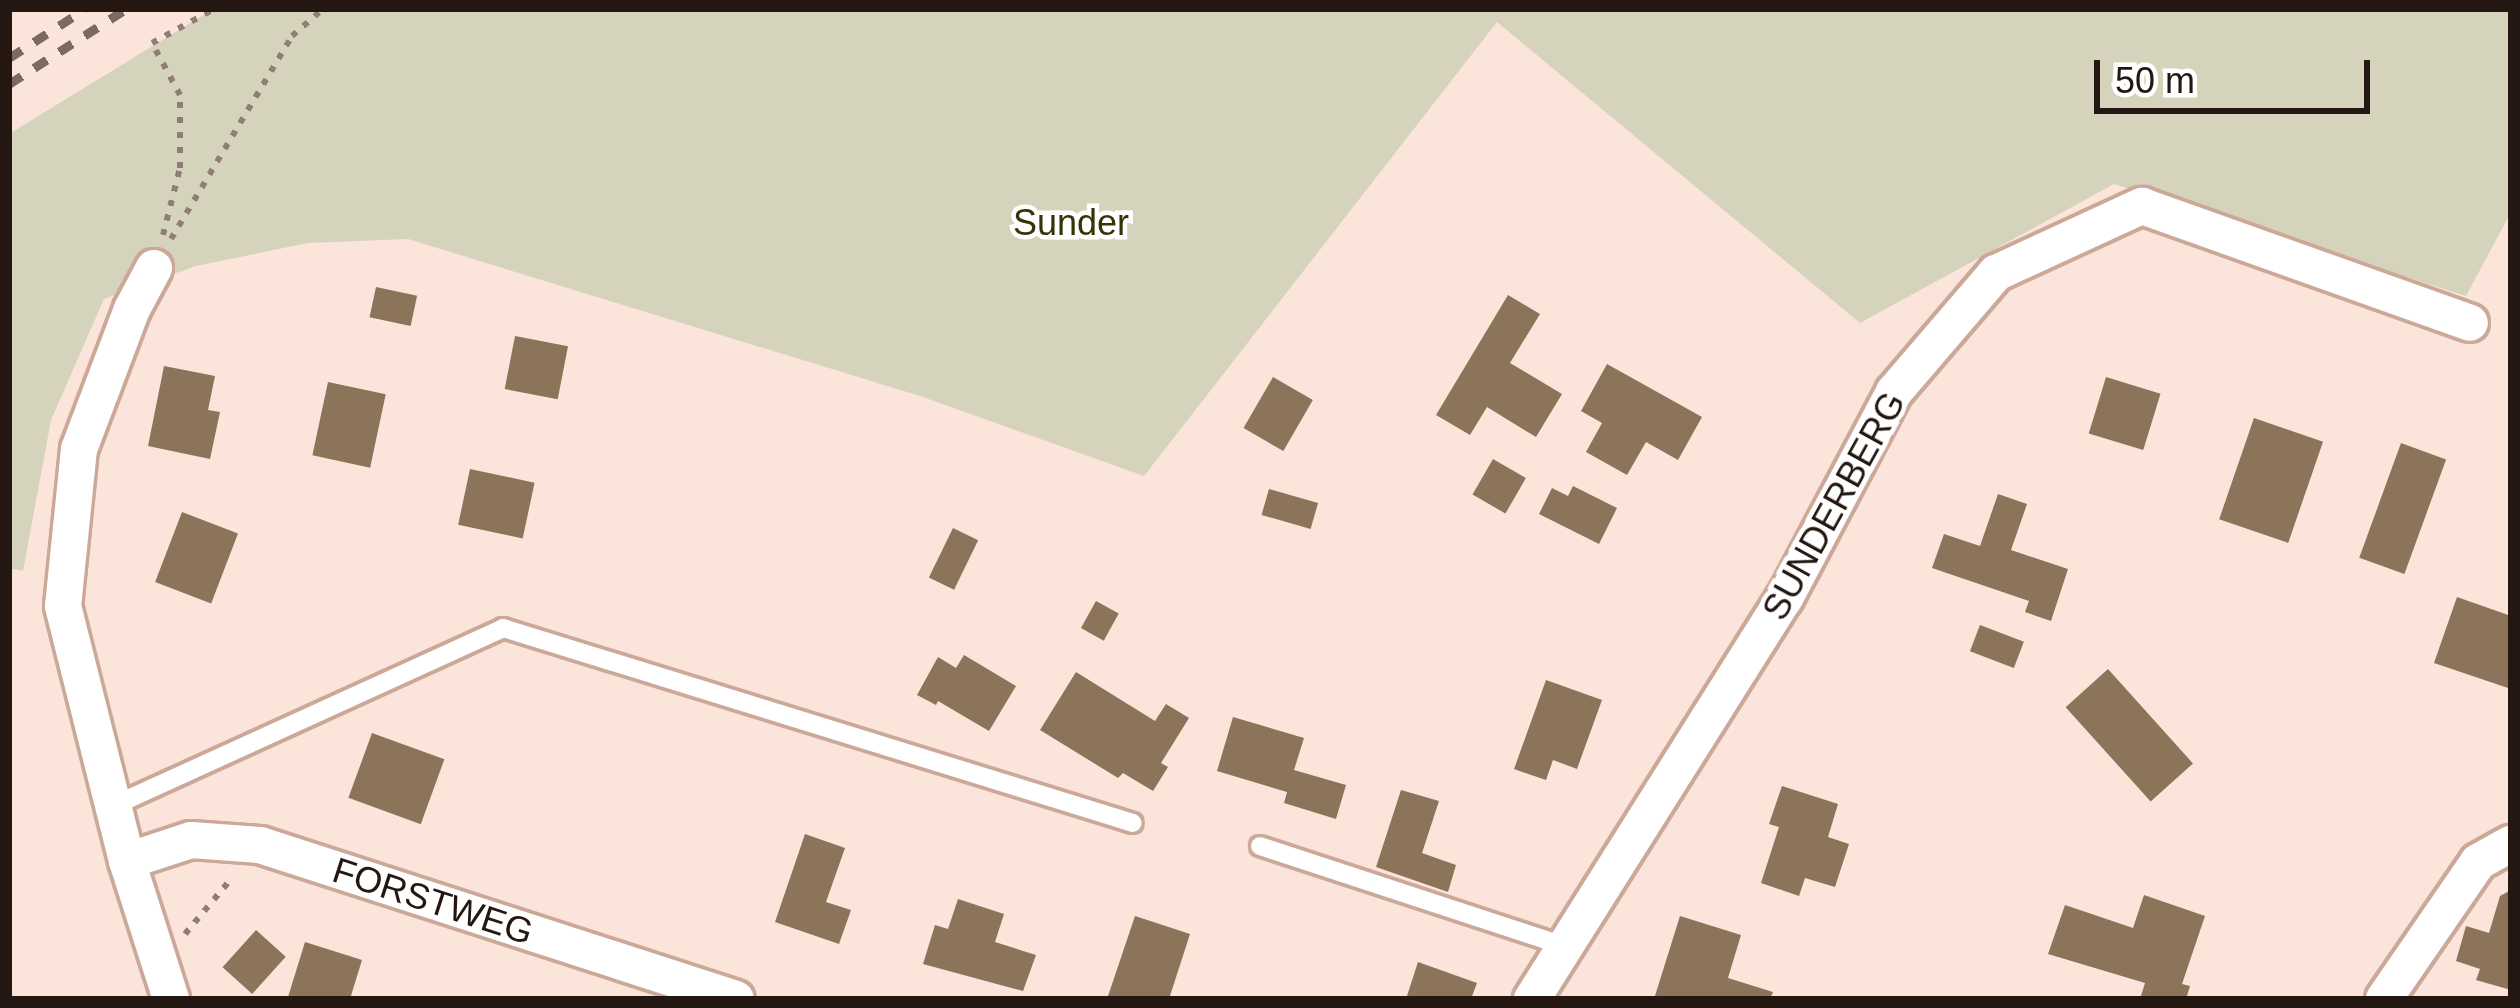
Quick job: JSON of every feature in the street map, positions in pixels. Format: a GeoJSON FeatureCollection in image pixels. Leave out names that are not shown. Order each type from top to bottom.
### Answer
{"type":"FeatureCollection","features":[{"type":"Feature","properties":{"kind":"street","name":"SUNDERBERG"},"geometry":{"type":"LineString","coordinates":[[1532,999],[1785,598],[1894,392],[1996,273],[2142,206],[2470,323]]}},
{"type":"Feature","properties":{"kind":"street"},"geometry":{"type":"LineString","coordinates":[[154,268],[132,309],[80,448],[63,606],[127,861],[165,981]]}},
{"type":"Feature","properties":{"kind":"street","name":"FORSTWEG"},"geometry":{"type":"LineString","coordinates":[[127,861],[191,840],[260,844],[736,999]]}},
{"type":"Feature","properties":{"kind":"street"},"geometry":{"type":"LineString","coordinates":[[2384,999],[2478,862],[2511,844]]}},
{"type":"Feature","properties":{"kind":"lane"},"geometry":{"type":"LineString","coordinates":[[113,806],[503,628],[1132,823]]}},
{"type":"Feature","properties":{"kind":"lane"},"geometry":{"type":"LineString","coordinates":[[1259,846],[1565,946]]}},
{"type":"Feature","properties":{"kind":"path"},"geometry":{"type":"LineString","coordinates":[[154,268],[180,150],[180,95],[152,44],[214,9]]}},
{"type":"Feature","properties":{"kind":"path"},"geometry":{"type":"LineString","coordinates":[[154,268],[292,36],[323,9]]}},
{"type":"Feature","properties":{"kind":"path"},"geometry":{"type":"LineString","coordinates":[[165,981],[260,844]]}},
{"type":"Feature","properties":{"kind":"green space","name":"Sunder"},"geometry":{"type":"Polygon","coordinates":[[[213,9],[2511,9],[2511,212],[2466,296],[2114,184],[1860,323],[1497,22],[1144,476],[920,396],[408,239],[308,243],[196,266],[104,299],[51,420],[23,571],[9,568],[9,134],[213,9]]]}},
{"type":"Feature","properties":{"kind":"building"},"geometry":{"type":"Polygon","coordinates":[[[376,287],[417,296],[411,326],[370,317],[376,287]]]}},
{"type":"Feature","properties":{"kind":"building"},"geometry":{"type":"Polygon","coordinates":[[[1508,295],[1540,314],[1510,363],[1562,394],[1536,437],[1487,407],[1470,435],[1436,415],[1508,295]]]}},
{"type":"Feature","properties":{"kind":"building"},"geometry":{"type":"Polygon","coordinates":[[[515,336],[568,346],[558,399],[505,389],[515,336]]]}},
{"type":"Feature","properties":{"kind":"building"},"geometry":{"type":"Polygon","coordinates":[[[1607,364],[1702,417],[1678,460],[1646,442],[1627,475],[1586,452],[1602,423],[1581,411],[1607,364]]]}},
{"type":"Feature","properties":{"kind":"building"},"geometry":{"type":"Polygon","coordinates":[[[164,366],[215,376],[208,410],[220,412],[210,459],[148,446],[164,366]]]}},
{"type":"Feature","properties":{"kind":"building"},"geometry":{"type":"Polygon","coordinates":[[[1273,377],[1313,400],[1283,451],[1244,428],[1273,377]]]}},
{"type":"Feature","properties":{"kind":"building"},"geometry":{"type":"Polygon","coordinates":[[[2106,377],[2161,394],[2143,450],[2089,433],[2106,377]]]}},
{"type":"Feature","properties":{"kind":"building"},"geometry":{"type":"Polygon","coordinates":[[[328,382],[386,394],[370,468],[312,455],[328,382]]]}},
{"type":"Feature","properties":{"kind":"building"},"geometry":{"type":"Polygon","coordinates":[[[2254,418],[2323,442],[2288,543],[2219,519],[2254,418]]]}},
{"type":"Feature","properties":{"kind":"building"},"geometry":{"type":"Polygon","coordinates":[[[2401,443],[2446,459],[2404,574],[2359,558],[2401,443]]]}},
{"type":"Feature","properties":{"kind":"building"},"geometry":{"type":"Polygon","coordinates":[[[1493,459],[1526,478],[1505,514],[1472,495],[1493,459]]]}},
{"type":"Feature","properties":{"kind":"building"},"geometry":{"type":"Polygon","coordinates":[[[470,469],[535,483],[523,538],[458,525],[470,469]]]}},
{"type":"Feature","properties":{"kind":"building"},"geometry":{"type":"Polygon","coordinates":[[[1573,486],[1617,508],[1599,544],[1539,514],[1552,488],[1568,496],[1573,486]]]}},
{"type":"Feature","properties":{"kind":"building"},"geometry":{"type":"Polygon","coordinates":[[[1269,489],[1318,503],[1311,529],[1262,515],[1269,489]]]}},
{"type":"Feature","properties":{"kind":"building"},"geometry":{"type":"Polygon","coordinates":[[[1998,494],[2027,504],[2011,550],[2068,569],[2051,621],[2025,612],[2029,601],[1932,568],[1944,534],[1980,546],[1998,494]]]}},
{"type":"Feature","properties":{"kind":"building"},"geometry":{"type":"Polygon","coordinates":[[[182,512],[238,534],[211,604],[155,582],[182,512]]]}},
{"type":"Feature","properties":{"kind":"building"},"geometry":{"type":"Polygon","coordinates":[[[953,528],[978,540],[954,590],[929,577],[953,528]]]}},
{"type":"Feature","properties":{"kind":"building"},"geometry":{"type":"Polygon","coordinates":[[[2457,597],[2511,616],[2511,689],[2434,663],[2457,597]]]}},
{"type":"Feature","properties":{"kind":"building"},"geometry":{"type":"Polygon","coordinates":[[[1096,601],[1119,614],[1104,641],[1081,628],[1096,601]]]}},
{"type":"Feature","properties":{"kind":"building"},"geometry":{"type":"Polygon","coordinates":[[[1980,625],[2024,642],[2014,668],[1970,651],[1980,625]]]}},
{"type":"Feature","properties":{"kind":"building"},"geometry":{"type":"Polygon","coordinates":[[[964,655],[1016,686],[989,731],[938,701],[936,705],[917,695],[938,657],[956,668],[964,655]]]}},
{"type":"Feature","properties":{"kind":"building"},"geometry":{"type":"Polygon","coordinates":[[[2108,669],[2193,763],[2151,802],[2066,707],[2108,669]]]}},
{"type":"Feature","properties":{"kind":"building"},"geometry":{"type":"Polygon","coordinates":[[[1076,672],[1155,721],[1166,704],[1189,718],[1161,763],[1168,767],[1153,791],[1123,773],[1118,778],[1040,730],[1076,672]]]}},
{"type":"Feature","properties":{"kind":"building"},"geometry":{"type":"Polygon","coordinates":[[[1546,680],[1602,700],[1577,769],[1553,760],[1546,780],[1514,769],[1546,680]]]}},
{"type":"Feature","properties":{"kind":"building"},"geometry":{"type":"Polygon","coordinates":[[[1233,717],[1304,738],[1294,770],[1346,785],[1336,819],[1284,803],[1287,792],[1217,771],[1233,717]]]}},
{"type":"Feature","properties":{"kind":"building"},"geometry":{"type":"Polygon","coordinates":[[[372,733],[444,759],[421,824],[348,798],[372,733]]]}},
{"type":"Feature","properties":{"kind":"building"},"geometry":{"type":"Polygon","coordinates":[[[1782,786],[1838,804],[1828,837],[1849,844],[1835,887],[1805,878],[1799,896],[1761,883],[1779,827],[1769,824],[1782,786]]]}},
{"type":"Feature","properties":{"kind":"building"},"geometry":{"type":"Polygon","coordinates":[[[1401,790],[1439,801],[1422,853],[1456,865],[1448,892],[1376,867],[1401,790]]]}},
{"type":"Feature","properties":{"kind":"building"},"geometry":{"type":"Polygon","coordinates":[[[805,834],[845,848],[826,902],[851,910],[839,944],[775,922],[805,834]]]}},
{"type":"Feature","properties":{"kind":"building"},"geometry":{"type":"Polygon","coordinates":[[[2511,890],[2511,990],[2476,980],[2480,969],[2456,961],[2466,926],[2489,933],[2500,896],[2511,890]]]}},
{"type":"Feature","properties":{"kind":"building"},"geometry":{"type":"Polygon","coordinates":[[[2144,895],[2205,916],[2182,984],[2190,986],[2186,999],[2140,999],[2145,983],[2048,954],[2065,905],[2133,928],[2144,895]]]}},
{"type":"Feature","properties":{"kind":"building"},"geometry":{"type":"Polygon","coordinates":[[[958,899],[1004,914],[995,942],[1036,955],[1023,991],[923,964],[935,925],[948,929],[958,899]]]}},
{"type":"Feature","properties":{"kind":"building"},"geometry":{"type":"Polygon","coordinates":[[[1135,916],[1190,934],[1169,999],[1107,999],[1135,916]]]}},
{"type":"Feature","properties":{"kind":"building"},"geometry":{"type":"Polygon","coordinates":[[[1680,916],[1741,935],[1728,978],[1773,992],[1770,999],[1654,999],[1680,916]]]}},
{"type":"Feature","properties":{"kind":"building"},"geometry":{"type":"Polygon","coordinates":[[[256,930],[286,957],[252,994],[223,967],[256,930]]]}},
{"type":"Feature","properties":{"kind":"building"},"geometry":{"type":"Polygon","coordinates":[[[305,942],[362,960],[350,999],[288,997],[305,942]]]}},
{"type":"Feature","properties":{"kind":"building"},"geometry":{"type":"Polygon","coordinates":[[[1418,962],[1477,983],[1471,999],[1406,999],[1418,962]]]}},
{"type":"Feature","properties":{"kind":"railway"},"geometry":{"type":"LineString","coordinates":[[9,58],[85,9]]}},
{"type":"Feature","properties":{"kind":"railway"},"geometry":{"type":"LineString","coordinates":[[9,84],[126,9]]}}]}
